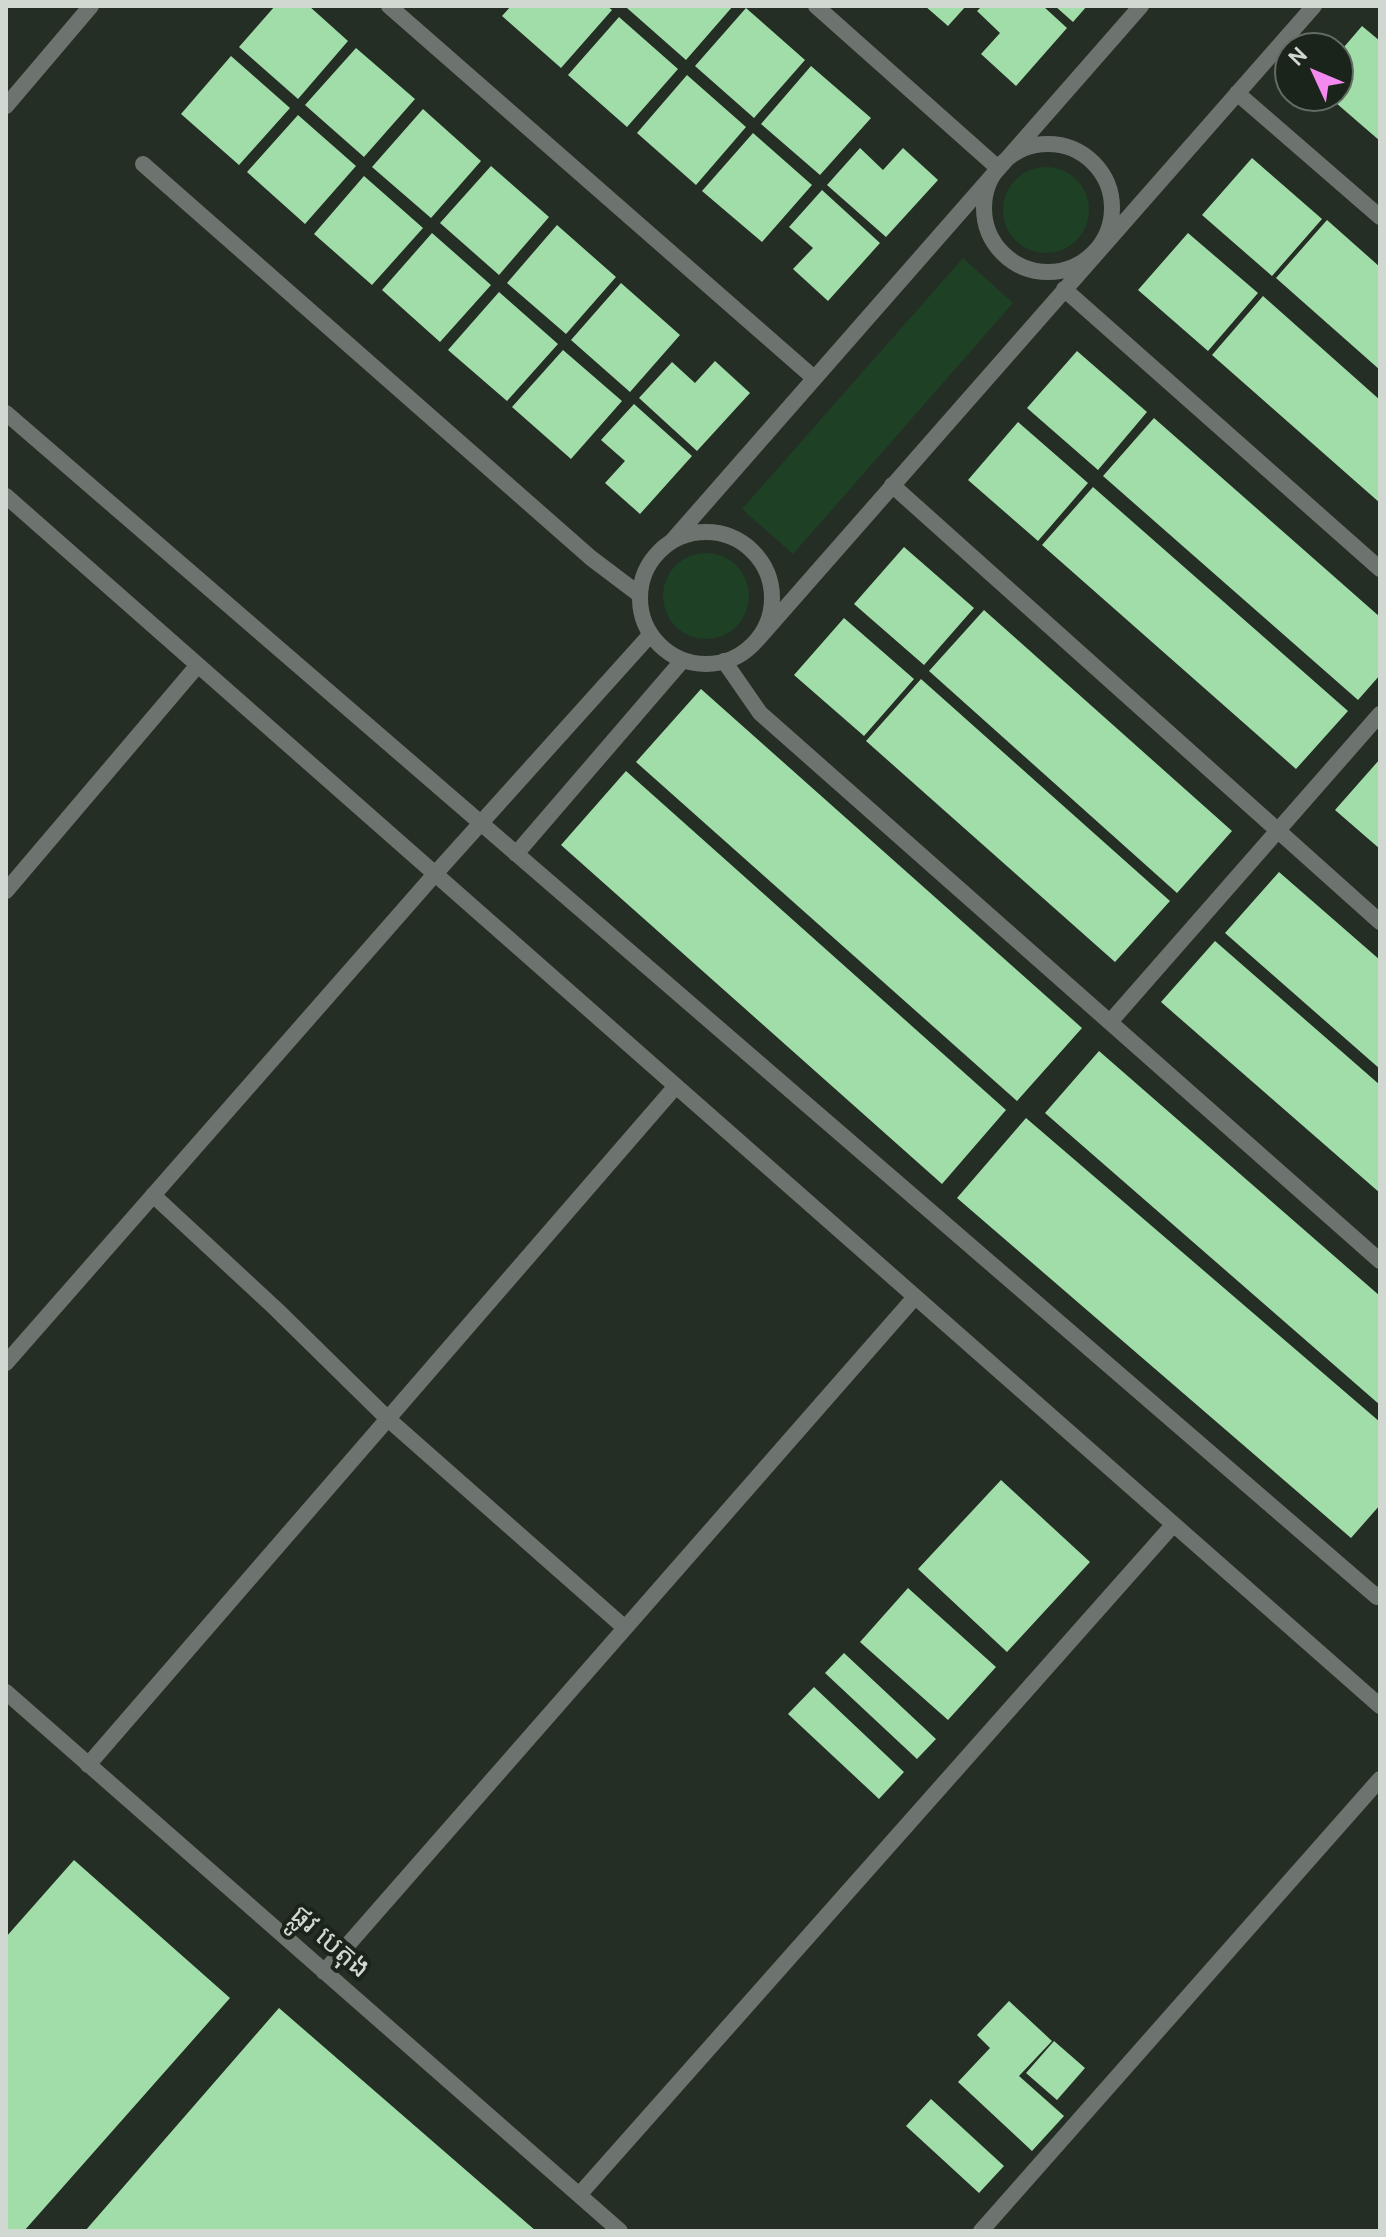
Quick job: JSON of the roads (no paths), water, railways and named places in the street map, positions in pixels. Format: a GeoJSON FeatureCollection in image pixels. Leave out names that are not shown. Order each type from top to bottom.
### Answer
{"type":"FeatureCollection","features":[{"type":"Feature","properties":{"kind":"street"},"geometry":{"type":"LineString","coordinates":[[6,106],[91,6]]}},
{"type":"Feature","properties":{"kind":"street"},"geometry":{"type":"LineString","coordinates":[[389,6],[814,378]]}},
{"type":"Feature","properties":{"kind":"street"},"geometry":{"type":"LineString","coordinates":[[816,6],[998,168]]}},
{"type":"Feature","properties":{"kind":"street"},"geometry":{"type":"LineString","coordinates":[[1141,6],[672,541],[655,556],[645,574],[640,595],[642,616],[650,635],[665,650],[682,661],[703,664],[724,661],[743,653],[758,639],[1314,6]]}},
{"type":"Feature","properties":{"kind":"street"},"geometry":{"type":"LineString","coordinates":[[1237,93],[1380,217]]}},
{"type":"Feature","properties":{"kind":"street"},"geometry":{"type":"LineString","coordinates":[[1051,143],[1071,147],[1089,157],[1103,173],[1111,191],[1113,211],[1109,231],[1098,249],[1081,264],[1060,272],[1038,272],[1016,265],[999,251],[987,232],[983,210],[987,188],[998,168],[1012,154],[1031,146],[1051,143]]}},
{"type":"Feature","properties":{"kind":"street"},"geometry":{"type":"LineString","coordinates":[[143,164],[579,548],[640,595]]}},
{"type":"Feature","properties":{"kind":"street"},"geometry":{"type":"LineString","coordinates":[[1064,289],[1380,569]]}},
{"type":"Feature","properties":{"kind":"street"},"geometry":{"type":"LineString","coordinates":[[6,413],[1377,1597],[1380,1594]]}},
{"type":"Feature","properties":{"kind":"street"},"geometry":{"type":"LineString","coordinates":[[892,485],[1380,922]]}},
{"type":"Feature","properties":{"kind":"street"},"geometry":{"type":"LineString","coordinates":[[6,496],[1380,1706]]}},
{"type":"Feature","properties":{"kind":"street"},"geometry":{"type":"LineString","coordinates":[[672,541],[693,532],[716,532],[738,539],[756,553],[768,573],[773,596],[770,619],[758,639]]}},
{"type":"Feature","properties":{"kind":"street"},"geometry":{"type":"LineString","coordinates":[[6,1363],[435,874],[650,635]]}},
{"type":"Feature","properties":{"kind":"street"},"geometry":{"type":"LineString","coordinates":[[516,854],[682,661]]}},
{"type":"Feature","properties":{"kind":"street"},"geometry":{"type":"LineString","coordinates":[[724,661],[760,713],[1380,1261]]}},
{"type":"Feature","properties":{"kind":"street"},"geometry":{"type":"LineString","coordinates":[[6,891],[198,665]]}},
{"type":"Feature","properties":{"kind":"street"},"geometry":{"type":"LineString","coordinates":[[1110,1022],[1380,714]]}},
{"type":"Feature","properties":{"kind":"street"},"geometry":{"type":"LineString","coordinates":[[88,1765],[676,1086]]}},
{"type":"Feature","properties":{"kind":"street"},"geometry":{"type":"LineString","coordinates":[[153,1195],[388,1419],[625,1628]]}},
{"type":"Feature","properties":{"kind":"street"},"geometry":{"type":"LineString","coordinates":[[324,1972],[915,1297]]}},
{"type":"Feature","properties":{"kind":"street"},"geometry":{"type":"LineString","coordinates":[[579,2195],[1173,1525]]}},
{"type":"Feature","properties":{"kind":"street","name":"ផ្លូវ បេតុង"},"geometry":{"type":"LineString","coordinates":[[6,1692],[620,2231]]}},
{"type":"Feature","properties":{"kind":"street"},"geometry":{"type":"LineString","coordinates":[[981,2231],[1380,1779]]}}]}
